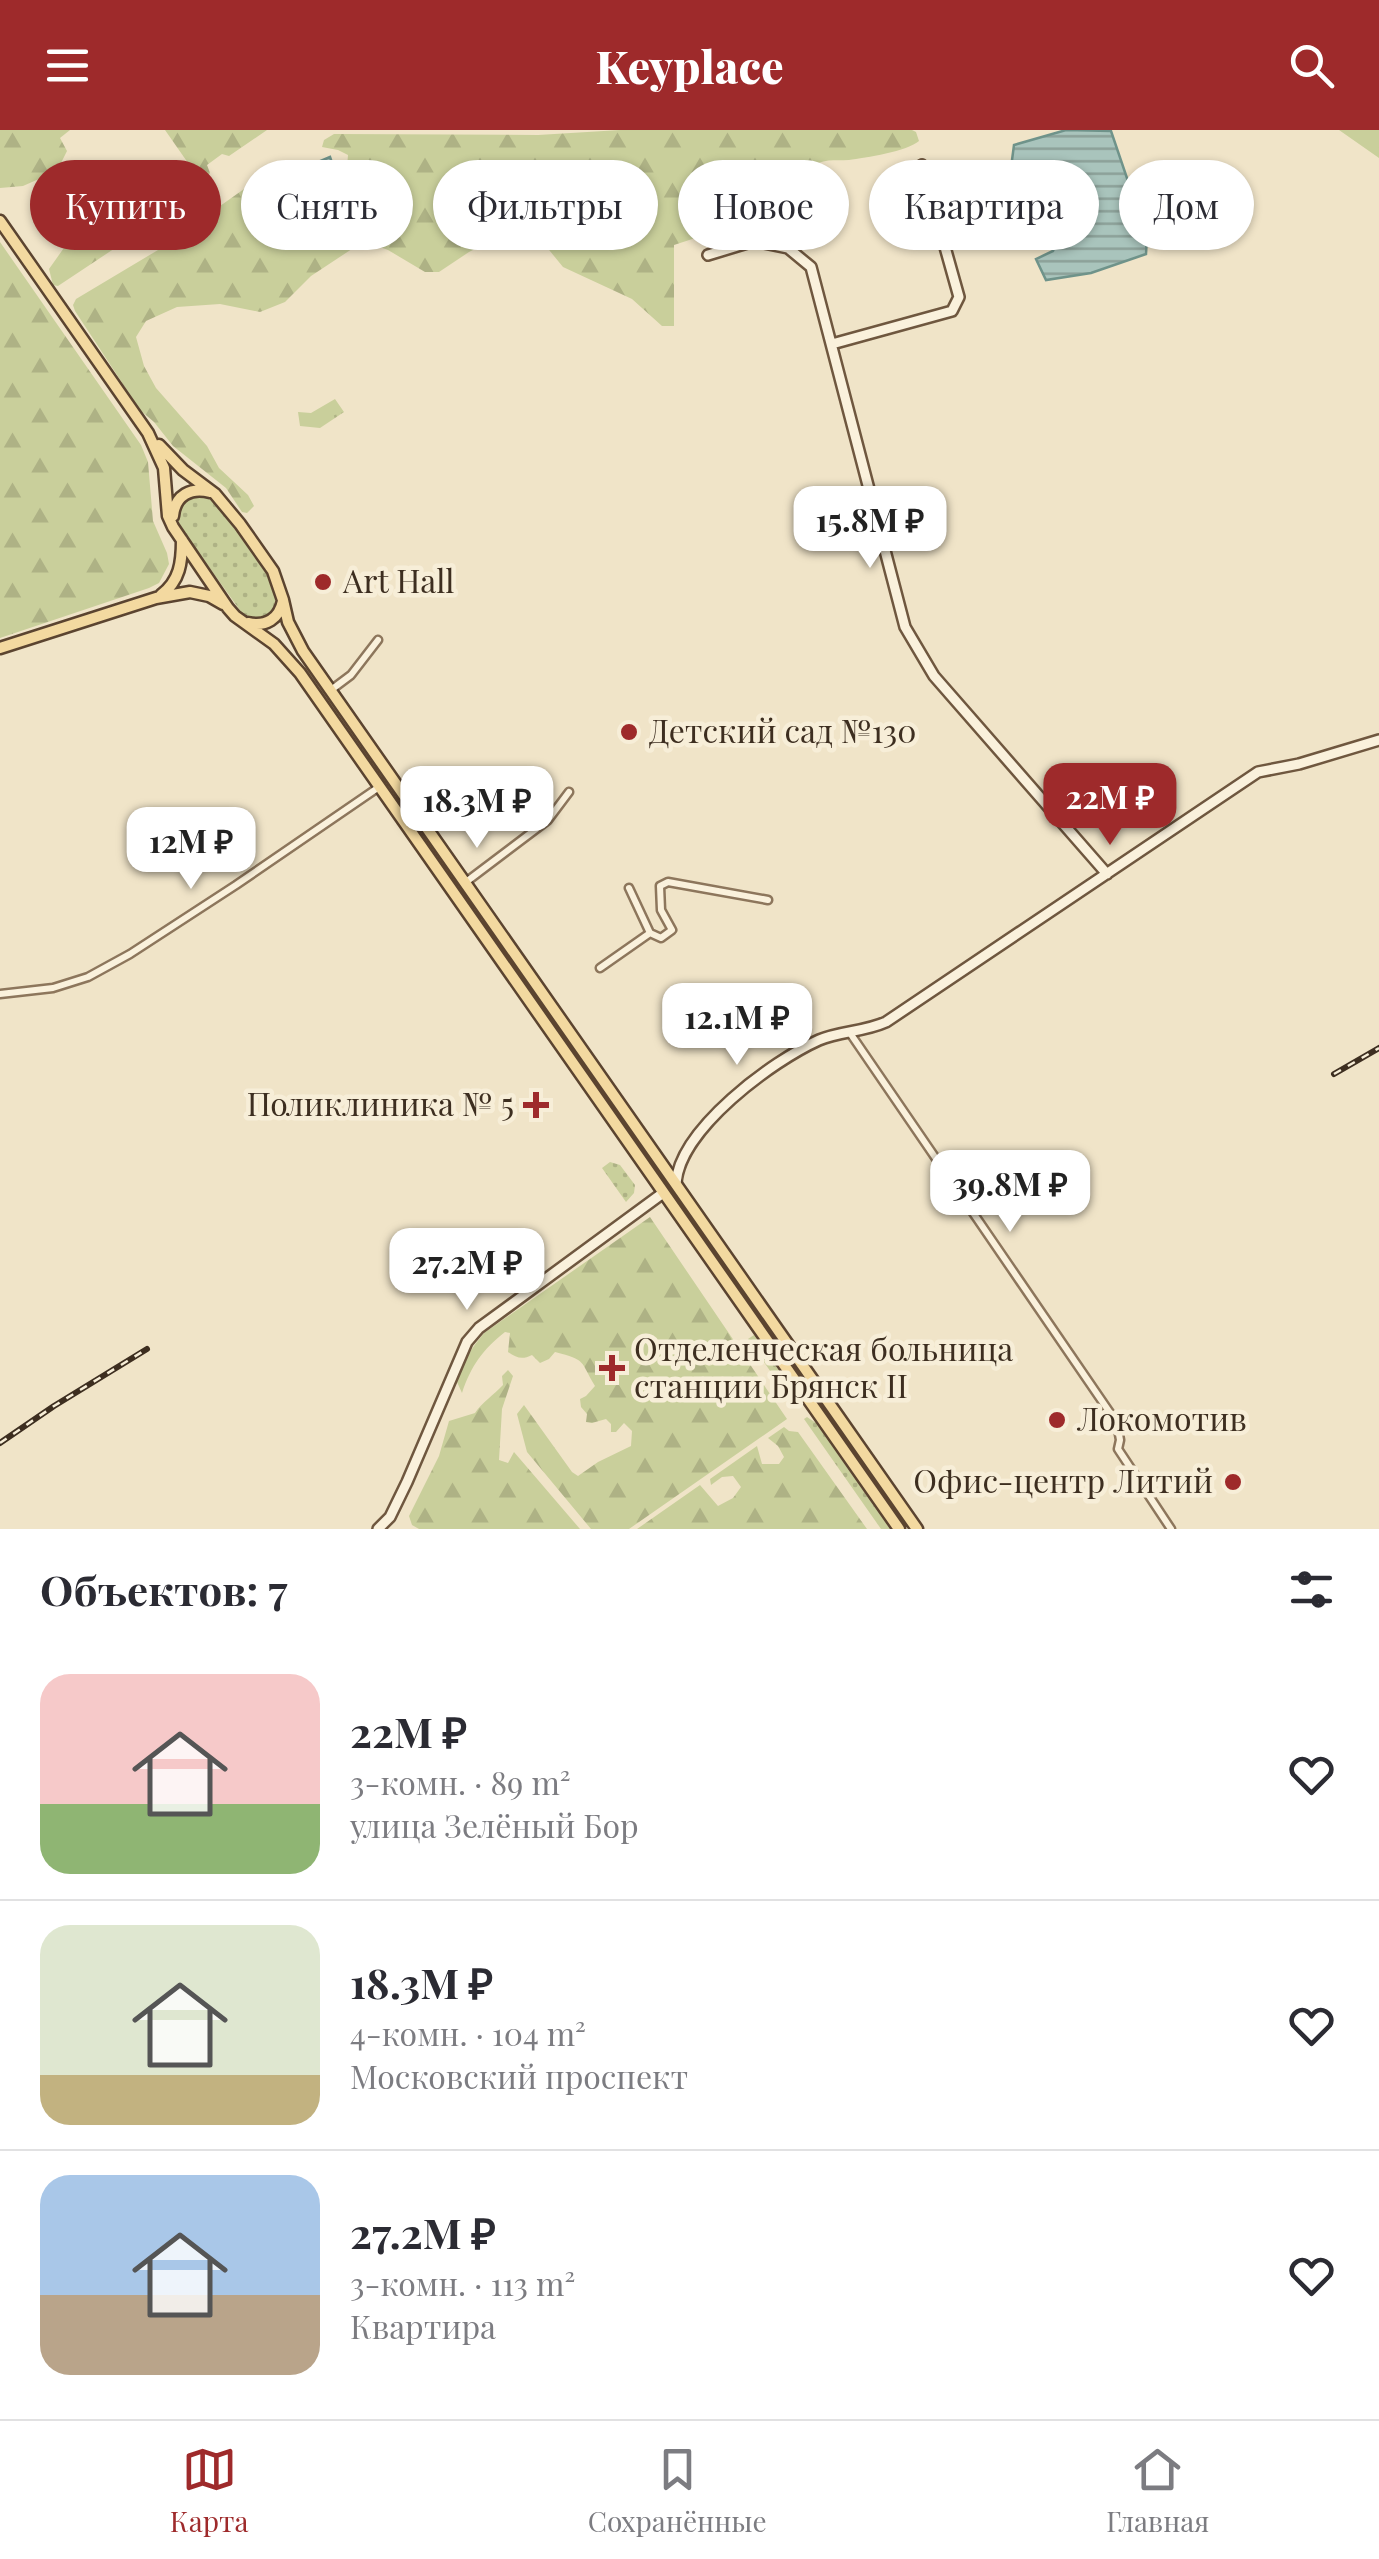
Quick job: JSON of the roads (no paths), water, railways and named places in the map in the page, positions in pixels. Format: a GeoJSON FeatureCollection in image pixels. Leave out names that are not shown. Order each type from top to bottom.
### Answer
{"type":"FeatureCollection","features":[{"type":"Feature","properties":{"kind":"main road"},"geometry":{"type":"LineString","coordinates":[[0,221],[148,433],[183,470],[215,494],[273,571],[293,633],[330,691],[917,1529]]}},
{"type":"Feature","properties":{"kind":"main road"},"geometry":{"type":"LineString","coordinates":[[148,433],[164,468],[168,516],[228,608]]}},
{"type":"Feature","properties":{"kind":"main road"},"geometry":{"type":"LineString","coordinates":[[173,526],[178,499],[198,490],[215,494]]}},
{"type":"Feature","properties":{"kind":"main road"},"geometry":{"type":"LineString","coordinates":[[156,598],[178,576],[182,540]]}},
{"type":"Feature","properties":{"kind":"main road"},"geometry":{"type":"LineString","coordinates":[[0,648],[156,598],[190,592],[215,598],[274,644],[288,658],[899,1529]]}},
{"type":"Feature","properties":{"kind":"main road"},"geometry":{"type":"LineString","coordinates":[[242,622],[260,625],[273,620],[283,600]]}},
{"type":"Feature","properties":{"kind":"main road"},"geometry":{"type":"LineString","coordinates":[[664,1193],[676,1183]]}},
{"type":"Feature","properties":{"kind":"street"},"geometry":{"type":"LineString","coordinates":[[708,255],[754,241],[788,248],[811,267],[905,627],[934,676],[1107,874]]}},
{"type":"Feature","properties":{"kind":"street"},"geometry":{"type":"LineString","coordinates":[[832,344],[952,311],[959,297],[946,250]]}},
{"type":"Feature","properties":{"kind":"street"},"geometry":{"type":"LineString","coordinates":[[330,691],[352,675],[378,640]]}},
{"type":"Feature","properties":{"kind":"street"},"geometry":{"type":"LineString","coordinates":[[676,1183],[680,1161],[689,1147],[748,1084],[822,1039],[886,1022],[1258,772],[1379,740]]}},
{"type":"Feature","properties":{"kind":"street"},"geometry":{"type":"LineString","coordinates":[[0,994],[53,988],[102,969],[236,885],[379,787]]}},
{"type":"Feature","properties":{"kind":"street"},"geometry":{"type":"LineString","coordinates":[[465,883],[548,820],[569,792]]}},
{"type":"Feature","properties":{"kind":"street"},"geometry":{"type":"LineString","coordinates":[[629,888],[650,933],[661,938],[672,930],[660,910],[660,886],[668,882],[768,900]]}},
{"type":"Feature","properties":{"kind":"street"},"geometry":{"type":"LineString","coordinates":[[600,968],[650,933]]}},
{"type":"Feature","properties":{"kind":"street"},"geometry":{"type":"LineString","coordinates":[[850,1033],[1117,1423],[1118,1449],[1171,1529]]}},
{"type":"Feature","properties":{"kind":"street"},"geometry":{"type":"LineString","coordinates":[[378,1529],[390,1518],[467,1342],[479,1328],[664,1193]]}},
{"type":"Feature","properties":{"kind":"water"},"geometry":{"type":"Polygon","coordinates":[[[1066,130],[1111,131],[1121,160],[1119,250],[1146,250],[1146,254],[1091,273],[1046,280],[1036,259],[1053,250],[1099,250],[1099,160],[1012,160],[1014,145],[1066,130]]]}},
{"type":"Feature","properties":{"kind":"railway"},"geometry":{"type":"LineString","coordinates":[[1334,1074],[1379,1048]]}},
{"type":"Feature","properties":{"kind":"railway"},"geometry":{"type":"LineString","coordinates":[[0,1443],[147,1349]]}},
{"type":"Feature","properties":{"kind":"place","name":"Art Hall"},"geometry":{"type":"Point","coordinates":[323,582]}},
{"type":"Feature","properties":{"kind":"place","name":"Детский сад №130"},"geometry":{"type":"Point","coordinates":[629,732]}},
{"type":"Feature","properties":{"kind":"place","name":"Поликлиника № 5"},"geometry":{"type":"Point","coordinates":[536,1105]}},
{"type":"Feature","properties":{"kind":"place","name":"Отделенческая больница станции Брянск II"},"geometry":{"type":"Point","coordinates":[612,1368]}},
{"type":"Feature","properties":{"kind":"place","name":"Локомотив"},"geometry":{"type":"Point","coordinates":[1057,1420]}},
{"type":"Feature","properties":{"kind":"place","name":"Офис-центр Литий"},"geometry":{"type":"Point","coordinates":[1233,1482]}}]}
